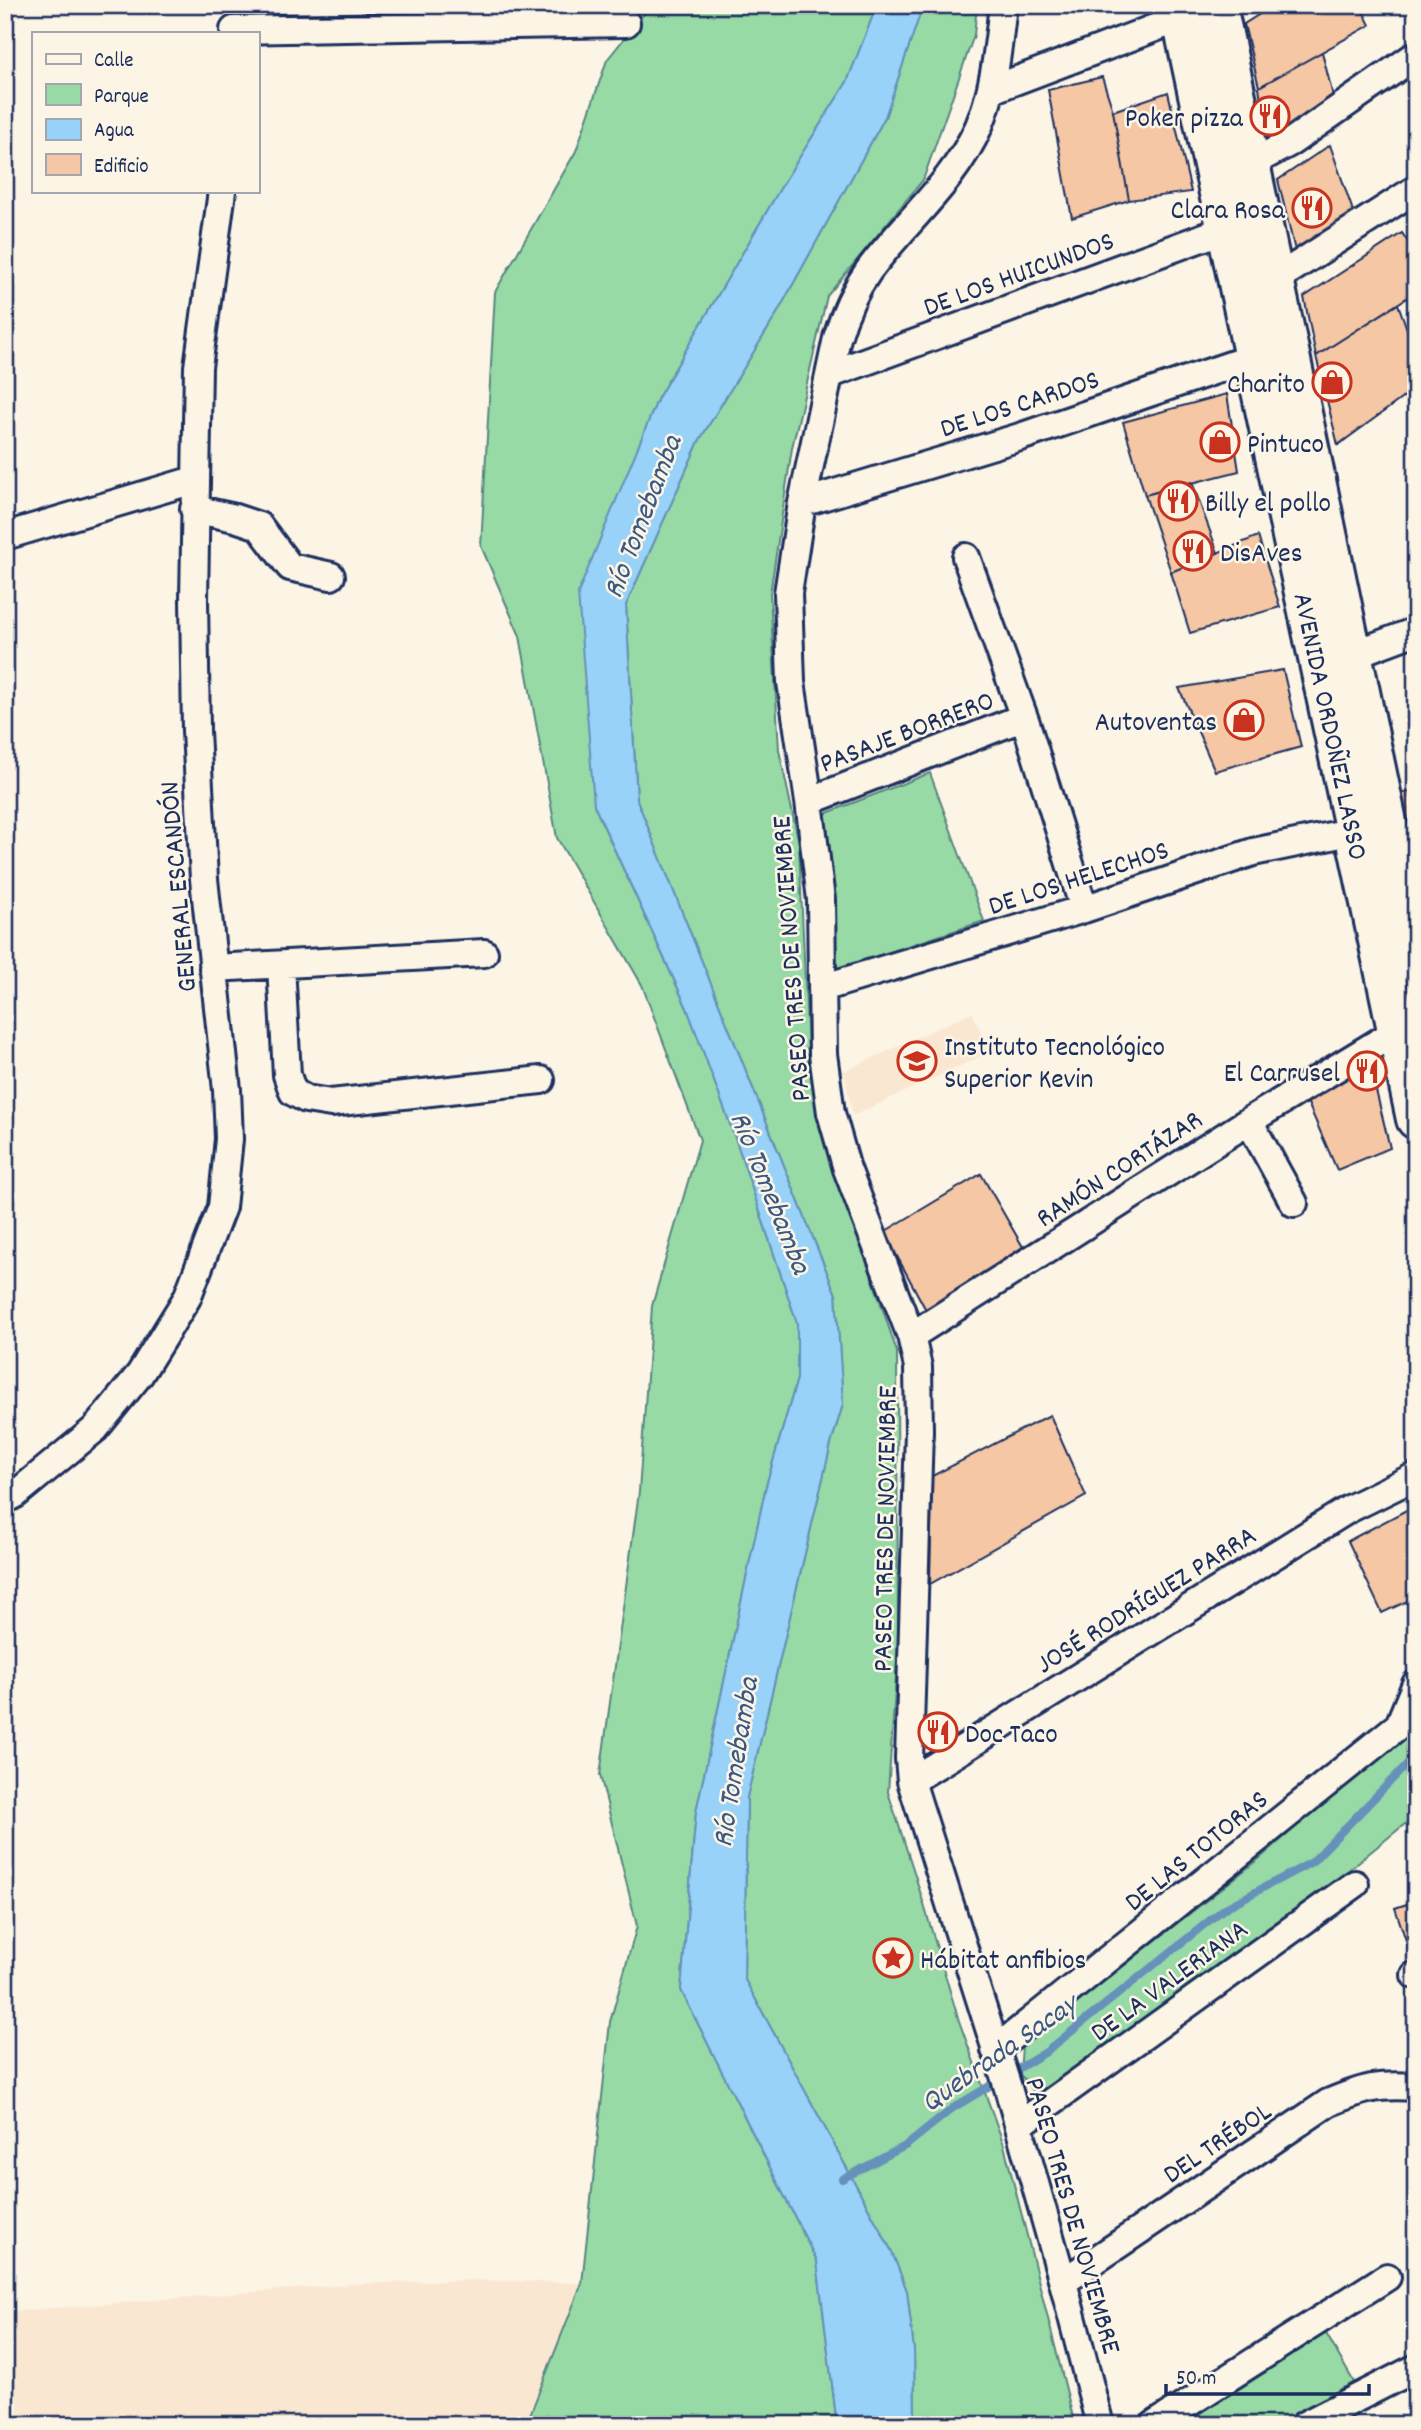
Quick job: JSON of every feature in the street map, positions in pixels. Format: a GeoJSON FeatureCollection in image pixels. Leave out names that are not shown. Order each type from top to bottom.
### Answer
{"type":"FeatureCollection","features":[{"type":"Feature","properties":{"kind":"main road","name":"AVENIDA ORDOÑEZ LASSO"},"geometry":{"type":"LineString","coordinates":[[1217,5],[1416,961]]}},
{"type":"Feature","properties":{"kind":"main road","name":"AVENIDA ORDOÑEZ LASSO"},"geometry":{"type":"LineString","coordinates":[[1180,12],[1416,1119]]}},
{"type":"Feature","properties":{"kind":"street","name":"PASEO TRES DE NOVIEMBRE"},"geometry":{"type":"LineString","coordinates":[[1003,5],[991,90],[979,126],[962,157],[923,210],[869,270],[855,292],[837,338],[802,503],[788,593],[788,634],[791,682],[821,900],[823,1054],[831,1112],[847,1169],[911,1336],[918,1367],[909,1759],[911,1781],[1019,2125],[1100,2425]]}},
{"type":"Feature","properties":{"kind":"street"},"geometry":{"type":"LineString","coordinates":[[991,90],[1180,12]]}},
{"type":"Feature","properties":{"kind":"street"},"geometry":{"type":"LineString","coordinates":[[233,23],[626,23]]}},
{"type":"Feature","properties":{"kind":"street"},"geometry":{"type":"LineString","coordinates":[[1250,164],[1291,142],[1416,55]]}},
{"type":"Feature","properties":{"kind":"street"},"geometry":{"type":"LineString","coordinates":[[1273,277],[1290,270],[1416,189]]}},
{"type":"Feature","properties":{"kind":"street","name":"GENERAL ESCANDÓN"},"geometry":{"type":"LineString","coordinates":[[5,1500],[16,1494],[95,1429],[140,1374],[187,1298],[222,1207],[229,1139],[227,1090],[204,879],[196,731],[194,509],[198,367],[222,192]]}},
{"type":"Feature","properties":{"kind":"street","name":"DE LOS HUICUNDOS"},"geometry":{"type":"LineString","coordinates":[[831,374],[1226,229]]}},
{"type":"Feature","properties":{"kind":"street","name":"DE LOS CARDOS"},"geometry":{"type":"LineString","coordinates":[[802,503],[1020,437],[1254,357]]}},
{"type":"Feature","properties":{"kind":"street"},"geometry":{"type":"LineString","coordinates":[[5,536],[194,480]]}},
{"type":"Feature","properties":{"kind":"street"},"geometry":{"type":"LineString","coordinates":[[194,509],[259,526],[290,567],[331,576]]}},
{"type":"Feature","properties":{"kind":"street","name":"PASAJE BORRERO"},"geometry":{"type":"LineString","coordinates":[[966,557],[1026,723],[1084,909]]}},
{"type":"Feature","properties":{"kind":"street"},"geometry":{"type":"LineString","coordinates":[[1352,654],[1416,631]]}},
{"type":"Feature","properties":{"kind":"street","name":"PASAJE BORRERO"},"geometry":{"type":"LineString","coordinates":[[809,801],[1014,721],[1026,723]]}},
{"type":"Feature","properties":{"kind":"street","name":"DE LOS HELECHOS"},"geometry":{"type":"LineString","coordinates":[[822,988],[1084,909],[1253,852],[1355,831]]}},
{"type":"Feature","properties":{"kind":"street"},"geometry":{"type":"LineString","coordinates":[[213,968],[484,953]]}},
{"type":"Feature","properties":{"kind":"street"},"geometry":{"type":"LineString","coordinates":[[281,965],[286,1075],[293,1091],[306,1099],[331,1103],[541,1080]]}},
{"type":"Feature","properties":{"kind":"street","name":"RAMÓN CORTÁZAR"},"geometry":{"type":"LineString","coordinates":[[911,1336],[1248,1121],[1397,1031]]}},
{"type":"Feature","properties":{"kind":"street"},"geometry":{"type":"LineString","coordinates":[[1248,1121],[1294,1203]]}},
{"type":"Feature","properties":{"kind":"street","name":"JOSÉ RODRÍGUEZ PARRA"},"geometry":{"type":"LineString","coordinates":[[911,1781],[1349,1509],[1416,1476]]}},
{"type":"Feature","properties":{"kind":"street","name":"DE LAS TOTORAS"},"geometry":{"type":"LineString","coordinates":[[1001,2068],[1399,1725],[1416,1684]]}},
{"type":"Feature","properties":{"kind":"street","name":"DE LA VALERIANA"},"geometry":{"type":"LineString","coordinates":[[1019,2125],[1355,1884]]}},
{"type":"Feature","properties":{"kind":"street","name":"DEL TRÉBOL"},"geometry":{"type":"LineString","coordinates":[[1063,2282],[1328,2103],[1363,2088],[1393,2085],[1416,2087]]}},
{"type":"Feature","properties":{"kind":"street"},"geometry":{"type":"LineString","coordinates":[[1154,2425],[1387,2277]]}},
{"type":"Feature","properties":{"kind":"street"},"geometry":{"type":"LineString","coordinates":[[1304,2425],[1416,2368]]}},
{"type":"Feature","properties":{"kind":"shaded area","name":"Instituto Tecnológico Superior Kevin"},"geometry":{"type":"Polygon","coordinates":[[[972,1012],[990,1052],[853,1116],[844,1071],[972,1012]]]}},
{"type":"Feature","properties":{"kind":"shaded area"},"geometry":{"type":"Polygon","coordinates":[[[472,2280],[582,2283],[837,2425],[5,2425],[5,2312],[352,2284],[472,2280]]]}},
{"type":"Feature","properties":{"kind":"green space"},"geometry":{"type":"Polygon","coordinates":[[[651,5],[877,5],[847,82],[784,182],[658,398],[592,564],[594,805],[687,1008],[737,1143],[797,1323],[797,1379],[766,1486],[696,1812],[681,1990],[817,2261],[837,2425],[526,2425],[582,2283],[610,2022],[637,1926],[600,1775],[639,1492],[652,1306],[700,1140],[642,985],[557,838],[520,636],[481,546],[495,292],[576,151],[607,60],[651,5]]]}},
{"type":"Feature","properties":{"kind":"green space"},"geometry":{"type":"Polygon","coordinates":[[[923,5],[977,5],[974,35],[923,180],[827,296],[792,448],[770,594],[779,750],[799,843],[808,1049],[820,1120],[897,1352],[898,1648],[888,1792],[959,2021],[1004,2145],[1075,2425],[915,2425],[914,2351],[907,2291],[891,2250],[744,1978],[747,1797],[831,1444],[843,1404],[836,1295],[637,800],[626,605],[699,441],[775,317],[885,117],[923,5]]]}},
{"type":"Feature","properties":{"kind":"green space"},"geometry":{"type":"Polygon","coordinates":[[[930,773],[984,921],[832,971],[822,815],[930,773]]]}},
{"type":"Feature","properties":{"kind":"green space"},"geometry":{"type":"Polygon","coordinates":[[[1416,1718],[1416,1815],[1335,1881],[1036,2095],[1020,2074],[1022,2046],[1260,1858],[1408,1731],[1416,1718]]]}},
{"type":"Feature","properties":{"kind":"green space"},"geometry":{"type":"Polygon","coordinates":[[[1320,2323],[1363,2398],[1319,2425],[1157,2425],[1320,2323]]]}},
{"type":"Feature","properties":{"kind":"water","name":"Río Tomebamba"},"geometry":{"type":"Polygon","coordinates":[[[877,5],[923,5],[885,117],[775,317],[699,441],[626,605],[637,800],[836,1295],[843,1404],[831,1444],[747,1797],[744,1978],[891,2250],[907,2291],[914,2351],[915,2425],[837,2425],[817,2261],[681,1990],[696,1812],[766,1486],[797,1379],[797,1323],[737,1143],[687,1008],[594,805],[578,593],[658,398],[784,182],[847,82],[877,5]]]}},
{"type":"Feature","properties":{"kind":"building"},"geometry":{"type":"Polygon","coordinates":[[[1274,5],[1360,5],[1370,25],[1259,87],[1244,24],[1274,5]]]}},
{"type":"Feature","properties":{"kind":"building"},"geometry":{"type":"Polygon","coordinates":[[[1322,52],[1336,108],[1269,150],[1259,87],[1322,52]]]}},
{"type":"Feature","properties":{"kind":"building"},"geometry":{"type":"Polygon","coordinates":[[[1102,77],[1113,111],[1129,200],[1072,218],[1048,90],[1102,77]]]}},
{"type":"Feature","properties":{"kind":"building"},"geometry":{"type":"Polygon","coordinates":[[[1168,92],[1191,192],[1129,200],[1113,111],[1168,92]]]}},
{"type":"Feature","properties":{"kind":"building"},"geometry":{"type":"Polygon","coordinates":[[[1330,145],[1354,214],[1295,251],[1278,180],[1330,145]]]}},
{"type":"Feature","properties":{"kind":"building"},"geometry":{"type":"Polygon","coordinates":[[[1402,233],[1416,254],[1416,292],[1316,356],[1304,297],[1402,233]]]}},
{"type":"Feature","properties":{"kind":"building"},"geometry":{"type":"Polygon","coordinates":[[[1398,304],[1416,354],[1416,388],[1338,445],[1316,356],[1398,304]]]}},
{"type":"Feature","properties":{"kind":"building"},"geometry":{"type":"Polygon","coordinates":[[[1227,394],[1239,471],[1145,495],[1123,422],[1227,394]]]}},
{"type":"Feature","properties":{"kind":"building"},"geometry":{"type":"Polygon","coordinates":[[[1192,482],[1218,553],[1171,572],[1145,495],[1192,482]]]}},
{"type":"Feature","properties":{"kind":"building"},"geometry":{"type":"Polygon","coordinates":[[[1258,536],[1280,607],[1190,633],[1171,572],[1258,536]]]}},
{"type":"Feature","properties":{"kind":"building","name":"Autoventas"},"geometry":{"type":"Polygon","coordinates":[[[1283,670],[1301,747],[1215,771],[1179,688],[1283,670]]]}},
{"type":"Feature","properties":{"kind":"building"},"geometry":{"type":"Polygon","coordinates":[[[1416,789],[1416,837],[1410,839],[1401,794],[1416,789]]]}},
{"type":"Feature","properties":{"kind":"building"},"geometry":{"type":"Polygon","coordinates":[[[1370,1066],[1390,1148],[1337,1170],[1306,1099],[1370,1066]]]}},
{"type":"Feature","properties":{"kind":"building"},"geometry":{"type":"Polygon","coordinates":[[[981,1174],[1023,1247],[926,1310],[884,1232],[981,1174]]]}},
{"type":"Feature","properties":{"kind":"building"},"geometry":{"type":"Polygon","coordinates":[[[1050,1415],[1086,1496],[930,1584],[932,1476],[1050,1415]]]}},
{"type":"Feature","properties":{"kind":"building"},"geometry":{"type":"Polygon","coordinates":[[[1412,1507],[1416,1511],[1416,1597],[1382,1613],[1348,1541],[1412,1507]]]}},
{"type":"Feature","properties":{"kind":"building"},"geometry":{"type":"Polygon","coordinates":[[[1416,1901],[1416,1960],[1413,1961],[1395,1908],[1416,1901]]]}},
{"type":"Feature","properties":{"kind":"waterway","name":"Quebrada Sacay"},"geometry":{"type":"LineString","coordinates":[[842,2179],[907,2145],[953,2108],[1046,2052],[1225,1908],[1312,1862],[1416,1755]]}},
{"type":"Feature","properties":{"kind":"place","name":"Poker pizza"},"geometry":{"type":"Point","coordinates":[1270,116]}},
{"type":"Feature","properties":{"kind":"place","name":"Clara Rosa"},"geometry":{"type":"Point","coordinates":[1312,208]}},
{"type":"Feature","properties":{"kind":"place","name":"Charito"},"geometry":{"type":"Point","coordinates":[1332,382]}},
{"type":"Feature","properties":{"kind":"place","name":"Pintuco"},"geometry":{"type":"Point","coordinates":[1220,442]}},
{"type":"Feature","properties":{"kind":"place","name":"Billy el pollo"},"geometry":{"type":"Point","coordinates":[1178,501]}},
{"type":"Feature","properties":{"kind":"place","name":"DisAves"},"geometry":{"type":"Point","coordinates":[1193,551]}},
{"type":"Feature","properties":{"kind":"place","name":"Autoventas"},"geometry":{"type":"Point","coordinates":[1244,720]}},
{"type":"Feature","properties":{"kind":"place","name":"Instituto Tecnológico Superior Kevin"},"geometry":{"type":"Point","coordinates":[917,1061]}},
{"type":"Feature","properties":{"kind":"place","name":"El Carrusel"},"geometry":{"type":"Point","coordinates":[1367,1071]}},
{"type":"Feature","properties":{"kind":"place","name":"Doc Taco"},"geometry":{"type":"Point","coordinates":[938,1732]}},
{"type":"Feature","properties":{"kind":"place","name":"Hábitat anfibios"},"geometry":{"type":"Point","coordinates":[893,1958]}}]}
